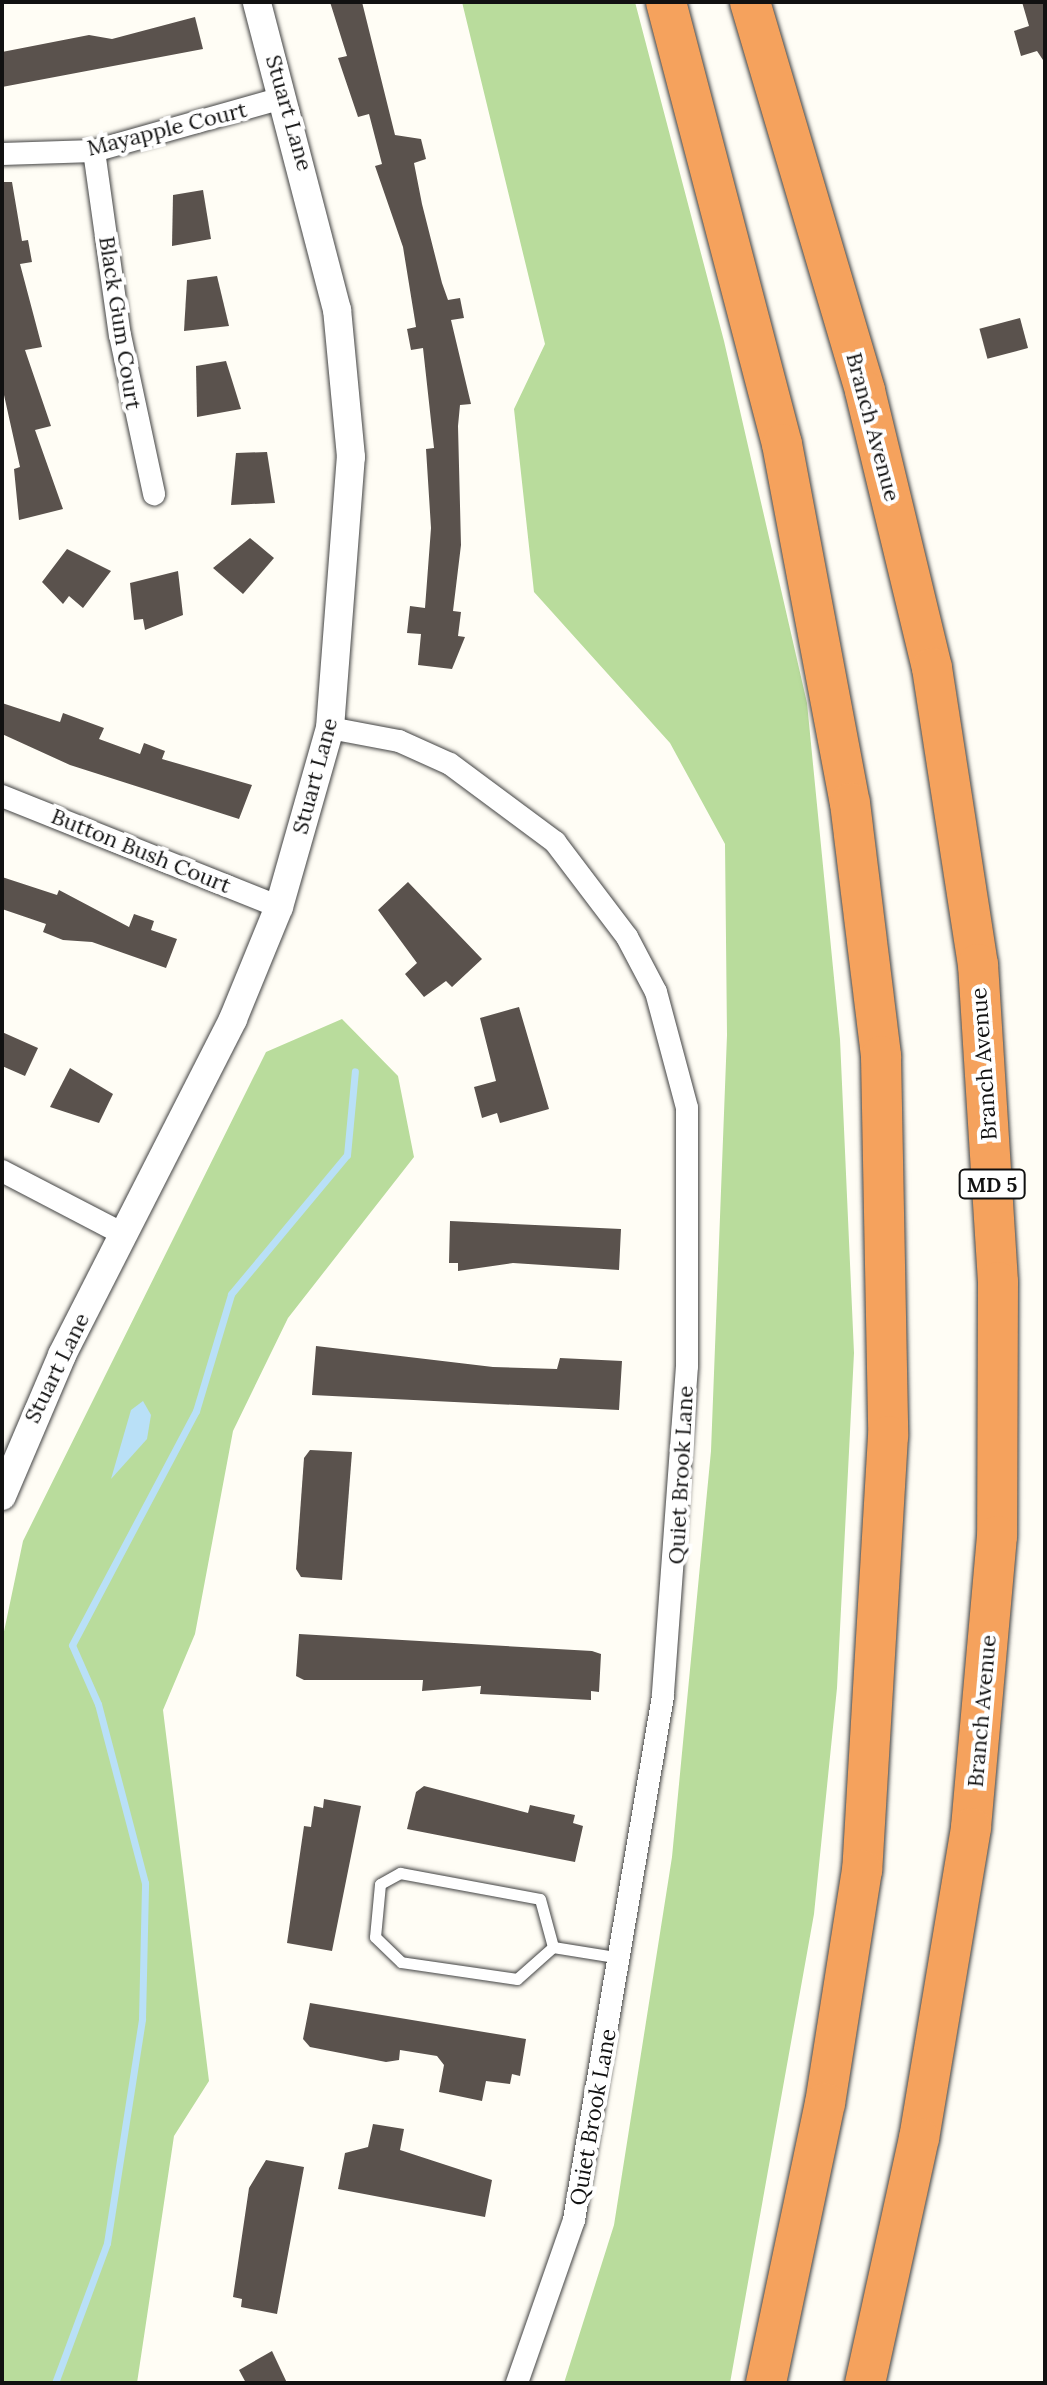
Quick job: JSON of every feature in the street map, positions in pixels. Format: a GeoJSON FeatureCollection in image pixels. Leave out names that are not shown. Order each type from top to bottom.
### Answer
{"type":"FeatureCollection","features":[{"type":"Feature","properties":{"kind":"highway"},"geometry":{"type":"LineString","coordinates":[[666,2],[782,444],[850,803],[881,1056],[888,1422],[862,1870],[825,2103],[766,2383]]}},
{"type":"Feature","properties":{"kind":"highway","name":"Branch Avenue"},"geometry":{"type":"LineString","coordinates":[[750,2],[865,391],[932,668],[978,964],[998,1282],[997,1536],[971,1828],[919,2138],[865,2383]]}},
{"type":"Feature","properties":{"kind":"street","name":"Stuart Lane"},"geometry":{"type":"LineString","coordinates":[[2,1496],[123,1234],[233,1019],[279,907],[330,728],[351,457],[337,310],[257,2]]}},
{"type":"Feature","properties":{"kind":"street","name":"Mayapple Court"},"geometry":{"type":"LineString","coordinates":[[2,154],[94,151],[283,98]]}},
{"type":"Feature","properties":{"kind":"street","name":"Black Gum Court"},"geometry":{"type":"LineString","coordinates":[[94,151],[120,335],[154,494]]}},
{"type":"Feature","properties":{"kind":"street","name":"Quiet Brook Lane"},"geometry":{"type":"LineString","coordinates":[[330,728],[399,741],[450,764],[555,842],[627,937],[675,1048],[690,1171],[679,1534],[661,1710],[622,1958],[574,2220],[517,2383]]}},
{"type":"Feature","properties":{"kind":"street","name":"Button Bush Court"},"geometry":{"type":"LineString","coordinates":[[2,796],[279,907]]}},
{"type":"Feature","properties":{"kind":"street"},"geometry":{"type":"LineString","coordinates":[[2,1171],[123,1234]]}},
{"type":"Feature","properties":{"kind":"lane"},"geometry":{"type":"LineString","coordinates":[[400,1873],[527,1893],[546,1910],[553,1947],[517,1979],[401,1962],[375,1937],[380,1884],[400,1873]]}},
{"type":"Feature","properties":{"kind":"lane"},"geometry":{"type":"LineString","coordinates":[[553,1947],[622,1958]]}},
{"type":"Feature","properties":{"kind":"green space"},"geometry":{"type":"Polygon","coordinates":[[[462,2],[635,2],[724,341],[807,703],[840,1039],[854,1353],[837,1688],[814,1914],[730,2383],[564,2383],[614,2225],[672,1857],[711,1451],[727,1035],[725,844],[670,743],[534,592],[514,409],[545,344],[462,2]]]}},
{"type":"Feature","properties":{"kind":"green space"},"geometry":{"type":"Polygon","coordinates":[[[342,1019],[398,1076],[414,1157],[288,1318],[233,1431],[195,1634],[163,1710],[209,2081],[174,2136],[137,2383],[2,2383],[2,1641],[23,1541],[266,1052],[342,1019]]]}},
{"type":"Feature","properties":{"kind":"water"},"geometry":{"type":"Polygon","coordinates":[[[143,1401],[151,1415],[147,1439],[111,1479],[131,1410],[143,1401]]]}},
{"type":"Feature","properties":{"kind":"building"},"geometry":{"type":"Polygon","coordinates":[[[330,2],[362,2],[395,135],[421,139],[426,159],[414,163],[422,204],[448,300],[460,298],[464,318],[451,320],[471,404],[460,405],[458,426],[461,545],[453,611],[461,612],[458,636],[465,637],[452,669],[418,665],[421,634],[407,633],[410,606],[425,608],[431,528],[426,449],[434,448],[423,348],[411,350],[407,329],[416,327],[403,247],[375,166],[382,164],[369,114],[358,117],[338,58],[347,56],[330,2]]]}},
{"type":"Feature","properties":{"kind":"building"},"geometry":{"type":"Polygon","coordinates":[[[1022,2],[1045,2],[1045,63],[1037,51],[1021,56],[1014,31],[1029,26],[1022,2]]]}},
{"type":"Feature","properties":{"kind":"building"},"geometry":{"type":"Polygon","coordinates":[[[195,17],[203,49],[2,87],[2,52],[89,35],[112,39],[195,17]]]}},
{"type":"Feature","properties":{"kind":"building"},"geometry":{"type":"Polygon","coordinates":[[[2,182],[12,182],[22,241],[28,240],[32,262],[20,264],[42,347],[25,350],[51,426],[35,430],[63,509],[19,520],[14,469],[20,467],[2,386],[2,182]]]}},
{"type":"Feature","properties":{"kind":"building"},"geometry":{"type":"Polygon","coordinates":[[[203,190],[211,239],[172,246],[173,195],[203,190]]]}},
{"type":"Feature","properties":{"kind":"building"},"geometry":{"type":"Polygon","coordinates":[[[217,276],[229,326],[184,331],[187,280],[217,276]]]}},
{"type":"Feature","properties":{"kind":"building"},"geometry":{"type":"Polygon","coordinates":[[[1020,318],[1028,348],[987,359],[979,329],[1020,318]]]}},
{"type":"Feature","properties":{"kind":"building"},"geometry":{"type":"Polygon","coordinates":[[[226,361],[241,409],[197,417],[196,366],[226,361]]]}},
{"type":"Feature","properties":{"kind":"building"},"geometry":{"type":"Polygon","coordinates":[[[267,452],[275,503],[231,505],[236,453],[267,452]]]}},
{"type":"Feature","properties":{"kind":"building"},"geometry":{"type":"Polygon","coordinates":[[[250,538],[274,558],[243,594],[213,568],[250,538]]]}},
{"type":"Feature","properties":{"kind":"building"},"geometry":{"type":"Polygon","coordinates":[[[67,549],[111,571],[83,608],[69,596],[63,604],[42,582],[67,549]]]}},
{"type":"Feature","properties":{"kind":"building"},"geometry":{"type":"Polygon","coordinates":[[[178,571],[183,615],[145,630],[143,619],[134,620],[130,583],[178,571]]]}},
{"type":"Feature","properties":{"kind":"building"},"geometry":{"type":"Polygon","coordinates":[[[2,703],[60,722],[63,713],[104,728],[99,739],[140,754],[144,743],[165,751],[162,759],[252,785],[239,819],[70,765],[2,734],[2,703]]]}},
{"type":"Feature","properties":{"kind":"building"},"geometry":{"type":"Polygon","coordinates":[[[2,877],[57,895],[59,890],[129,927],[134,914],[154,921],[151,930],[177,939],[166,968],[92,942],[63,940],[43,932],[46,924],[2,909],[2,877]]]}},
{"type":"Feature","properties":{"kind":"building"},"geometry":{"type":"Polygon","coordinates":[[[408,882],[482,959],[452,987],[446,981],[424,997],[405,974],[417,963],[378,910],[408,882]]]}},
{"type":"Feature","properties":{"kind":"building"},"geometry":{"type":"Polygon","coordinates":[[[519,1007],[549,1109],[500,1123],[497,1113],[482,1118],[474,1087],[496,1081],[480,1018],[519,1007]]]}},
{"type":"Feature","properties":{"kind":"building"},"geometry":{"type":"Polygon","coordinates":[[[2,1032],[38,1048],[25,1076],[2,1066],[2,1032]]]}},
{"type":"Feature","properties":{"kind":"building"},"geometry":{"type":"Polygon","coordinates":[[[70,1068],[113,1094],[99,1123],[50,1107],[70,1068]]]}},
{"type":"Feature","properties":{"kind":"building"},"geometry":{"type":"Polygon","coordinates":[[[450,1221],[621,1229],[619,1270],[513,1263],[458,1271],[458,1263],[449,1263],[450,1221]]]}},
{"type":"Feature","properties":{"kind":"building"},"geometry":{"type":"Polygon","coordinates":[[[316,1346],[493,1367],[557,1369],[560,1358],[622,1361],[619,1410],[312,1395],[316,1346]]]}},
{"type":"Feature","properties":{"kind":"building"},"geometry":{"type":"Polygon","coordinates":[[[310,1450],[352,1452],[342,1580],[301,1577],[296,1569],[304,1458],[310,1450]]]}},
{"type":"Feature","properties":{"kind":"building"},"geometry":{"type":"Polygon","coordinates":[[[299,1634],[592,1651],[601,1654],[599,1692],[591,1691],[591,1700],[480,1694],[481,1686],[422,1691],[423,1680],[304,1680],[296,1676],[299,1634]]]}},
{"type":"Feature","properties":{"kind":"building"},"geometry":{"type":"Polygon","coordinates":[[[424,1786],[528,1813],[530,1805],[575,1815],[573,1823],[583,1826],[575,1862],[407,1829],[416,1792],[424,1786]]]}},
{"type":"Feature","properties":{"kind":"building"},"geometry":{"type":"Polygon","coordinates":[[[324,1799],[361,1806],[332,1951],[287,1943],[304,1826],[311,1827],[314,1806],[323,1808],[324,1799]]]}},
{"type":"Feature","properties":{"kind":"building"},"geometry":{"type":"Polygon","coordinates":[[[310,2003],[526,2039],[520,2076],[512,2074],[510,2084],[486,2081],[482,2101],[439,2092],[444,2065],[437,2056],[400,2050],[399,2060],[386,2062],[310,2047],[303,2039],[310,2003]]]}},
{"type":"Feature","properties":{"kind":"building"},"geometry":{"type":"Polygon","coordinates":[[[373,2124],[404,2129],[400,2150],[492,2180],[485,2217],[338,2189],[345,2153],[368,2147],[373,2124]]]}},
{"type":"Feature","properties":{"kind":"building"},"geometry":{"type":"Polygon","coordinates":[[[266,2160],[304,2167],[277,2314],[241,2307],[242,2299],[233,2297],[249,2188],[266,2160]]]}},
{"type":"Feature","properties":{"kind":"building"},"geometry":{"type":"Polygon","coordinates":[[[272,2351],[287,2383],[246,2383],[239,2370],[272,2351]]]}},
{"type":"Feature","properties":{"kind":"waterway"},"geometry":{"type":"LineString","coordinates":[[55,2383],[107,2243],[142,2019],[145,1883],[98,1704],[72,1645],[196,1411],[231,1294],[347,1155],[355,1071]]}}]}
